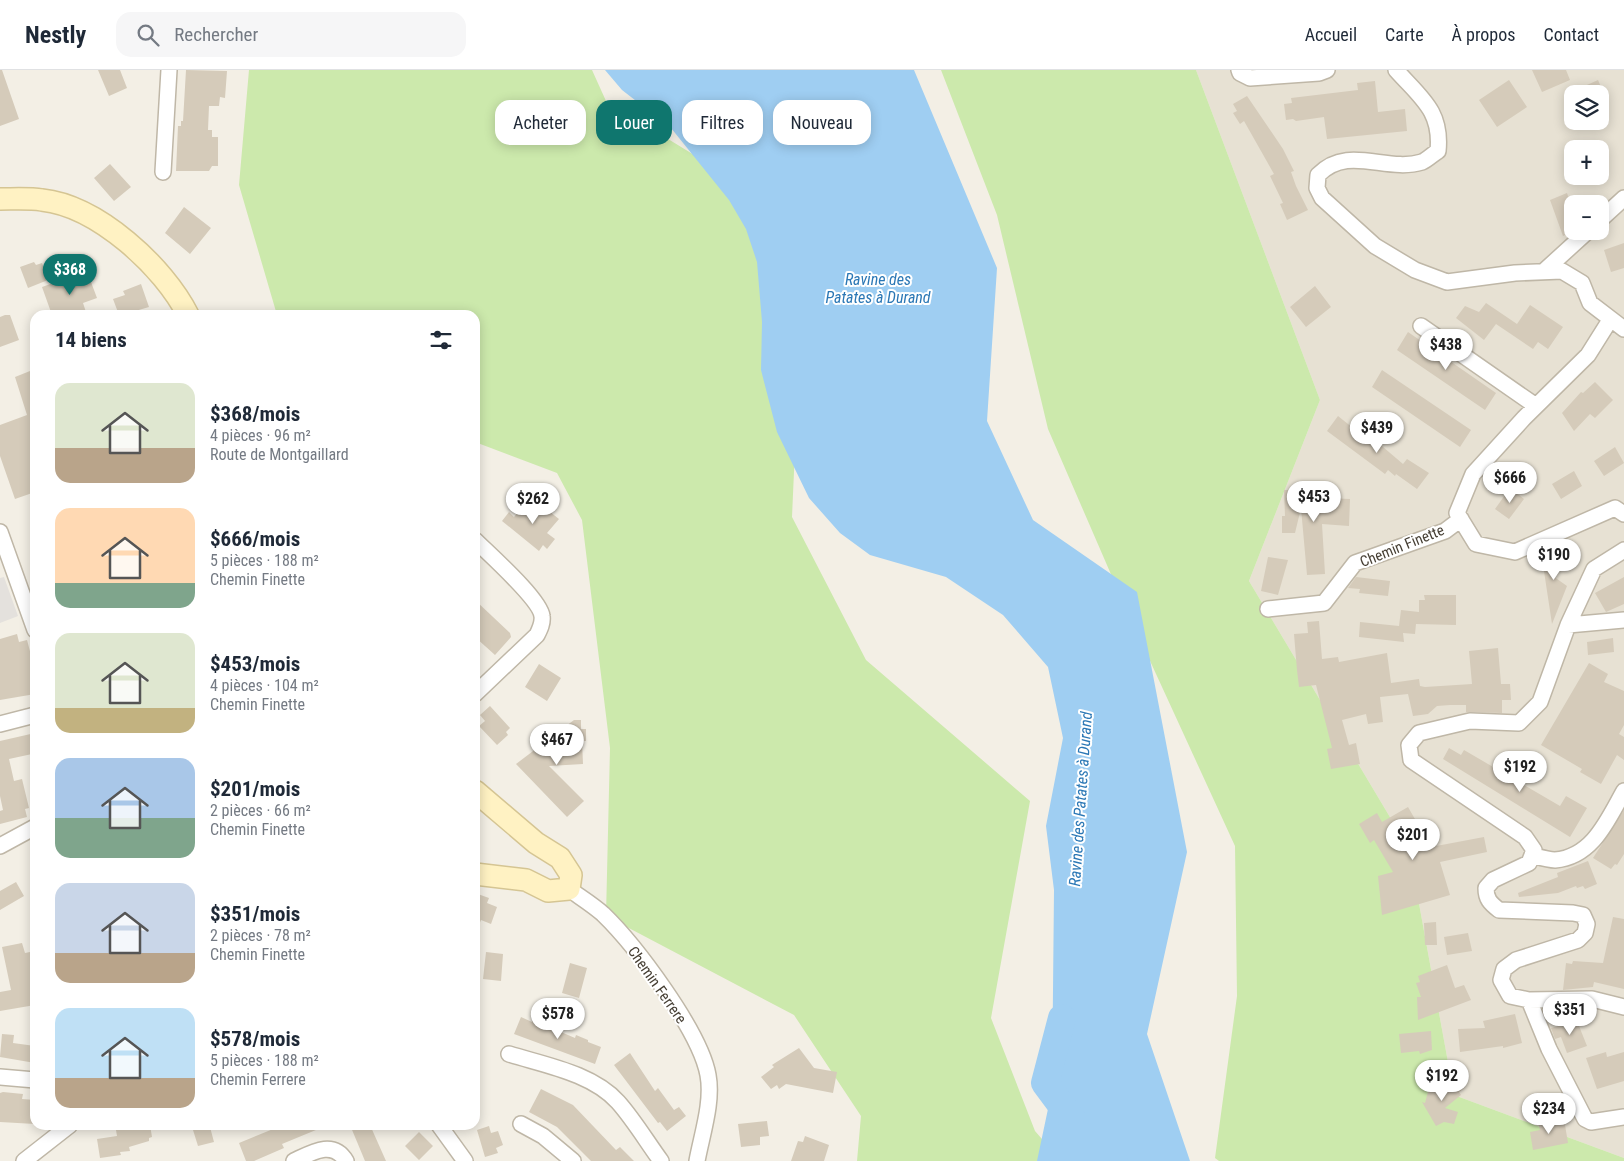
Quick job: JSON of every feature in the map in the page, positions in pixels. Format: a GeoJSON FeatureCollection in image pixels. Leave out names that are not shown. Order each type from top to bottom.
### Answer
{"type":"FeatureCollection","features":[{"type":"Feature","properties":{"kind":"street"},"geometry":{"type":"LineString","coordinates":[[163,172],[170,70]]}},
{"type":"Feature","properties":{"kind":"street"},"geometry":{"type":"LineString","coordinates":[[1239,70],[1240,73],[1250,78],[1319,73],[1327,70]]}},
{"type":"Feature","properties":{"kind":"street"},"geometry":{"type":"LineString","coordinates":[[1396,70],[1434,112],[1440,133],[1438,151],[1423,162],[1400,163],[1339,160],[1327,166],[1318,175],[1317,188],[1322,198],[1375,246],[1415,270],[1447,282],[1562,271],[1582,283],[1590,304],[1624,329]]}},
{"type":"Feature","properties":{"kind":"street"},"geometry":{"type":"LineString","coordinates":[[1609,212],[1624,198]]}},
{"type":"Feature","properties":{"kind":"street"},"geometry":{"type":"LineString","coordinates":[[0,199],[43,200],[88,214],[136,248],[182,302],[186,310]]}},
{"type":"Feature","properties":{"kind":"street"},"geometry":{"type":"LineString","coordinates":[[1543,272],[1578,240]]}},
{"type":"Feature","properties":{"kind":"street","name":"Chemin Finette"},"geometry":{"type":"LineString","coordinates":[[1610,320],[1588,355],[1536,406],[1473,474],[1457,512],[1476,544],[1515,552],[1615,508],[1624,514]]}},
{"type":"Feature","properties":{"kind":"street"},"geometry":{"type":"LineString","coordinates":[[1421,326],[1536,406]]}},
{"type":"Feature","properties":{"kind":"street","name":"Chemin Finette"},"geometry":{"type":"LineString","coordinates":[[1268,609],[1324,603],[1355,563],[1445,531],[1461,519]]}},
{"type":"Feature","properties":{"kind":"street"},"geometry":{"type":"LineString","coordinates":[[0,532],[30,616]]}},
{"type":"Feature","properties":{"kind":"street"},"geometry":{"type":"LineString","coordinates":[[480,545],[536,602],[542,617],[542,626],[537,635],[480,689]]}},
{"type":"Feature","properties":{"kind":"street"},"geometry":{"type":"LineString","coordinates":[[1624,550],[1594,569],[1568,624],[1540,702],[1519,723],[1470,721],[1419,733],[1410,745],[1411,760],[1525,837],[1534,850],[1529,862],[1493,880],[1486,888],[1486,897],[1491,904],[1499,910],[1583,915],[1587,924],[1585,933],[1578,940],[1516,960],[1504,969],[1501,980],[1504,990],[1510,996],[1529,1000],[1592,999],[1624,1007]]}},
{"type":"Feature","properties":{"kind":"street"},"geometry":{"type":"LineString","coordinates":[[1568,624],[1624,620]]}},
{"type":"Feature","properties":{"kind":"street"},"geometry":{"type":"LineString","coordinates":[[0,724],[30,716]]}},
{"type":"Feature","properties":{"kind":"street"},"geometry":{"type":"LineString","coordinates":[[1532,855],[1554,860],[1572,856],[1586,848],[1599,835],[1624,791]]}},
{"type":"Feature","properties":{"kind":"street"},"geometry":{"type":"LineString","coordinates":[[480,794],[536,843],[560,858],[571,875],[569,889],[548,891],[526,880],[480,875]]}},
{"type":"Feature","properties":{"kind":"street"},"geometry":{"type":"LineString","coordinates":[[0,846],[30,830]]}},
{"type":"Feature","properties":{"kind":"street","name":"Chemin Ferrere"},"geometry":{"type":"LineString","coordinates":[[569,889],[602,913],[627,942],[675,1005],[702,1055],[708,1076],[708,1101],[697,1161]]}},
{"type":"Feature","properties":{"kind":"street"},"geometry":{"type":"LineString","coordinates":[[1529,1000],[1549,1049],[1585,1118],[1591,1122],[1624,1117]]}},
{"type":"Feature","properties":{"kind":"street"},"geometry":{"type":"LineString","coordinates":[[509,1054],[581,1077],[601,1088],[617,1101],[661,1161]]}},
{"type":"Feature","properties":{"kind":"street"},"geometry":{"type":"LineString","coordinates":[[0,1078],[30,1080]]}},
{"type":"Feature","properties":{"kind":"street"},"geometry":{"type":"LineString","coordinates":[[521,1124],[543,1136],[573,1161]]}},
{"type":"Feature","properties":{"kind":"street"},"geometry":{"type":"LineString","coordinates":[[24,1161],[64,1130]]}},
{"type":"Feature","properties":{"kind":"street"},"geometry":{"type":"LineString","coordinates":[[443,1130],[465,1161]]}},
{"type":"Feature","properties":{"kind":"street"},"geometry":{"type":"LineString","coordinates":[[294,1161],[318,1150],[329,1148],[336,1151],[346,1161]]}},
{"type":"Feature","properties":{"kind":"shaded area"},"geometry":{"type":"Polygon","coordinates":[[[1196,70],[1624,70],[1624,1158],[1454,1095],[1409,849],[1249,581],[1320,400],[1196,70]]]}},
{"type":"Feature","properties":{"kind":"shaded area"},"geometry":{"type":"Polygon","coordinates":[[[4,577],[18,616],[0,623],[0,578],[4,577]]]}},
{"type":"Feature","properties":{"kind":"green space"},"geometry":{"type":"Polygon","coordinates":[[[249,70],[592,70],[606,100],[596,100],[596,145],[672,145],[672,141],[805,223],[792,517],[866,660],[1030,801],[991,1018],[1035,1131],[1061,1161],[857,1161],[861,1116],[794,1015],[606,916],[610,748],[582,520],[557,473],[480,444],[480,310],[276,310],[239,185],[249,70]]]}},
{"type":"Feature","properties":{"kind":"green space"},"geometry":{"type":"Polygon","coordinates":[[[941,70],[1196,70],[1320,400],[1249,581],[1409,849],[1454,1095],[1624,1158],[1624,1161],[1219,1161],[1215,1158],[1237,996],[1235,846],[1123,602],[1048,429],[997,215],[941,70]]]}},
{"type":"Feature","properties":{"kind":"water","name":"Ravine des Patates à Durand"},"geometry":{"type":"Polygon","coordinates":[[[605,70],[914,70],[997,268],[987,421],[1033,520],[1137,592],[1187,852],[1147,1034],[1190,1161],[1037,1161],[1052,1090],[1054,890],[1046,826],[1063,738],[1048,667],[1003,615],[946,577],[870,555],[840,533],[809,498],[777,432],[761,370],[762,322],[757,262],[746,229],[729,200],[685,145],[763,145],[763,100],[682,100],[682,142],[672,129],[672,100],[635,100],[622,90],[605,70]]]}},
{"type":"Feature","properties":{"kind":"building"},"geometry":{"type":"Polygon","coordinates":[[[0,70],[2,70],[19,119],[0,126],[0,70]]]}},
{"type":"Feature","properties":{"kind":"building"},"geometry":{"type":"Polygon","coordinates":[[[98,70],[120,70],[127,88],[109,96],[98,70]]]}},
{"type":"Feature","properties":{"kind":"building"},"geometry":{"type":"Polygon","coordinates":[[[186,70],[227,71],[225,98],[220,97],[219,106],[209,106],[208,130],[212,130],[212,137],[218,137],[218,166],[212,166],[209,171],[176,171],[178,126],[181,126],[181,121],[183,121],[186,70]]]}},
{"type":"Feature","properties":{"kind":"building"},"geometry":{"type":"Polygon","coordinates":[[[1532,70],[1566,70],[1570,80],[1542,92],[1532,70]]]}},
{"type":"Feature","properties":{"kind":"building"},"geometry":{"type":"Polygon","coordinates":[[[1509,80],[1527,107],[1497,127],[1479,100],[1509,80]]]}},
{"type":"Feature","properties":{"kind":"building"},"geometry":{"type":"Polygon","coordinates":[[[1598,80],[1600,85],[1587,85],[1598,80]]]}},
{"type":"Feature","properties":{"kind":"building"},"geometry":{"type":"Polygon","coordinates":[[[1375,81],[1378,112],[1405,109],[1407,131],[1327,139],[1324,117],[1296,121],[1293,119],[1286,120],[1284,104],[1292,103],[1291,98],[1358,90],[1357,83],[1375,81]]]}},
{"type":"Feature","properties":{"kind":"building"},"geometry":{"type":"Polygon","coordinates":[[[1247,96],[1283,149],[1294,171],[1291,172],[1296,186],[1308,210],[1287,220],[1280,204],[1283,203],[1270,176],[1274,174],[1244,121],[1240,124],[1233,113],[1237,111],[1233,104],[1247,96]]]}},
{"type":"Feature","properties":{"kind":"building"},"geometry":{"type":"Polygon","coordinates":[[[110,164],[131,187],[114,201],[94,178],[110,164]]]}},
{"type":"Feature","properties":{"kind":"building"},"geometry":{"type":"Polygon","coordinates":[[[1567,193],[1568,195],[1564,195],[1563,236],[1550,200],[1567,193]]]}},
{"type":"Feature","properties":{"kind":"building"},"geometry":{"type":"Polygon","coordinates":[[[184,207],[211,228],[190,254],[165,233],[184,207]]]}},
{"type":"Feature","properties":{"kind":"building"},"geometry":{"type":"Polygon","coordinates":[[[1624,243],[1624,268],[1611,272],[1604,250],[1624,243]]]}},
{"type":"Feature","properties":{"kind":"building"},"geometry":{"type":"Polygon","coordinates":[[[34,262],[36,265],[42,263],[48,280],[28,288],[20,267],[34,262]]]}},
{"type":"Feature","properties":{"kind":"building"},"geometry":{"type":"Polygon","coordinates":[[[88,274],[97,298],[83,303],[85,310],[50,310],[42,287],[70,277],[71,280],[88,274]]]}},
{"type":"Feature","properties":{"kind":"building"},"geometry":{"type":"Polygon","coordinates":[[[141,284],[149,307],[139,310],[117,310],[113,299],[125,295],[123,291],[141,284]]]}},
{"type":"Feature","properties":{"kind":"building"},"geometry":{"type":"Polygon","coordinates":[[[1315,286],[1331,307],[1306,327],[1290,307],[1315,286]]]}},
{"type":"Feature","properties":{"kind":"building"},"geometry":{"type":"Polygon","coordinates":[[[1486,303],[1517,324],[1530,305],[1563,327],[1548,349],[1538,342],[1533,349],[1496,324],[1484,340],[1456,318],[1465,306],[1479,312],[1486,303]]]}},
{"type":"Feature","properties":{"kind":"building"},"geometry":{"type":"Polygon","coordinates":[[[10,315],[19,340],[0,347],[0,317],[10,315]]]}},
{"type":"Feature","properties":{"kind":"building"},"geometry":{"type":"Polygon","coordinates":[[[1408,332],[1496,393],[1485,410],[1397,350],[1408,332]]]}},
{"type":"Feature","properties":{"kind":"building"},"geometry":{"type":"Polygon","coordinates":[[[1382,370],[1471,430],[1460,447],[1372,387],[1382,370]]]}},
{"type":"Feature","properties":{"kind":"building"},"geometry":{"type":"Polygon","coordinates":[[[30,371],[30,494],[15,499],[0,456],[0,425],[27,415],[15,377],[30,371]]]}},
{"type":"Feature","properties":{"kind":"building"},"geometry":{"type":"Polygon","coordinates":[[[1595,382],[1613,400],[1595,418],[1590,414],[1574,431],[1562,413],[1581,392],[1583,393],[1595,382]]]}},
{"type":"Feature","properties":{"kind":"building"},"geometry":{"type":"Polygon","coordinates":[[[1338,416],[1373,444],[1376,441],[1403,464],[1407,459],[1429,473],[1417,489],[1388,470],[1385,474],[1327,431],[1338,416]]]}},
{"type":"Feature","properties":{"kind":"building"},"geometry":{"type":"Polygon","coordinates":[[[1615,447],[1624,463],[1604,476],[1594,461],[1615,447]]]}},
{"type":"Feature","properties":{"kind":"building"},"geometry":{"type":"Polygon","coordinates":[[[1574,471],[1582,486],[1561,499],[1552,484],[1574,471]]]}},
{"type":"Feature","properties":{"kind":"building"},"geometry":{"type":"Polygon","coordinates":[[[1510,488],[1524,499],[1509,519],[1495,509],[1510,488]]]}},
{"type":"Feature","properties":{"kind":"building"},"geometry":{"type":"Polygon","coordinates":[[[1284,490],[1306,490],[1304,497],[1350,499],[1349,526],[1322,524],[1325,574],[1307,575],[1301,508],[1295,533],[1282,533],[1282,516],[1285,516],[1284,490]]]}},
{"type":"Feature","properties":{"kind":"building"},"geometry":{"type":"Polygon","coordinates":[[[528,500],[537,508],[540,504],[559,519],[547,533],[555,539],[547,549],[543,545],[539,551],[502,521],[509,512],[514,517],[528,500]]]}},
{"type":"Feature","properties":{"kind":"building"},"geometry":{"type":"Polygon","coordinates":[[[1562,551],[1568,567],[1550,574],[1567,586],[1552,624],[1542,558],[1562,551]]]}},
{"type":"Feature","properties":{"kind":"building"},"geometry":{"type":"Polygon","coordinates":[[[1268,557],[1288,560],[1278,595],[1261,591],[1268,557]]]}},
{"type":"Feature","properties":{"kind":"building"},"geometry":{"type":"Polygon","coordinates":[[[1356,577],[1390,581],[1388,596],[1359,593],[1360,589],[1348,588],[1356,577]]]}},
{"type":"Feature","properties":{"kind":"building"},"geometry":{"type":"Polygon","coordinates":[[[1624,577],[1624,604],[1606,612],[1595,593],[1624,577]]]}},
{"type":"Feature","properties":{"kind":"building"},"geometry":{"type":"Polygon","coordinates":[[[1424,595],[1456,595],[1456,625],[1416,624],[1415,634],[1403,633],[1404,642],[1359,637],[1360,622],[1399,626],[1401,610],[1419,612],[1419,600],[1425,600],[1424,595]]]}},
{"type":"Feature","properties":{"kind":"building"},"geometry":{"type":"Polygon","coordinates":[[[480,605],[510,633],[511,637],[495,655],[480,642],[480,605]]]}},
{"type":"Feature","properties":{"kind":"building"},"geometry":{"type":"Polygon","coordinates":[[[1319,621],[1322,659],[1338,657],[1339,662],[1387,653],[1391,683],[1419,679],[1420,686],[1425,687],[1472,684],[1469,651],[1498,648],[1501,684],[1510,684],[1511,700],[1502,700],[1502,713],[1466,712],[1466,705],[1450,705],[1437,706],[1428,714],[1413,716],[1408,694],[1380,697],[1383,722],[1368,724],[1366,714],[1342,720],[1349,745],[1356,743],[1360,764],[1331,769],[1327,749],[1332,748],[1316,685],[1299,687],[1294,634],[1308,633],[1307,622],[1319,621]]]}},
{"type":"Feature","properties":{"kind":"building"},"geometry":{"type":"Polygon","coordinates":[[[17,634],[19,642],[27,640],[30,651],[30,695],[0,700],[0,639],[17,634]]]}},
{"type":"Feature","properties":{"kind":"building"},"geometry":{"type":"Polygon","coordinates":[[[1613,638],[1614,652],[1588,655],[1587,642],[1613,638]]]}},
{"type":"Feature","properties":{"kind":"building"},"geometry":{"type":"Polygon","coordinates":[[[1589,663],[1608,674],[1604,682],[1624,691],[1624,725],[1619,734],[1624,737],[1624,760],[1617,755],[1601,784],[1580,772],[1582,769],[1541,745],[1589,663]]]}},
{"type":"Feature","properties":{"kind":"building"},"geometry":{"type":"Polygon","coordinates":[[[539,664],[561,678],[547,701],[525,687],[539,664]]]}},
{"type":"Feature","properties":{"kind":"building"},"geometry":{"type":"Polygon","coordinates":[[[490,706],[510,728],[506,732],[508,735],[497,745],[480,727],[485,721],[480,715],[490,706]]]}},
{"type":"Feature","properties":{"kind":"building"},"geometry":{"type":"Polygon","coordinates":[[[574,720],[581,720],[581,729],[586,729],[586,741],[582,741],[583,764],[549,766],[584,801],[567,817],[516,764],[574,720]]]}},
{"type":"Feature","properties":{"kind":"building"},"geometry":{"type":"Polygon","coordinates":[[[30,734],[30,754],[9,759],[14,781],[22,779],[29,808],[25,809],[27,817],[0,824],[0,811],[3,810],[0,796],[0,741],[30,734]]]}},
{"type":"Feature","properties":{"kind":"building"},"geometry":{"type":"Polygon","coordinates":[[[1449,748],[1461,755],[1464,750],[1560,806],[1566,796],[1587,808],[1570,837],[1443,759],[1449,748]]]}},
{"type":"Feature","properties":{"kind":"building"},"geometry":{"type":"Polygon","coordinates":[[[1408,807],[1431,847],[1484,837],[1487,852],[1440,862],[1450,895],[1382,915],[1378,876],[1393,872],[1374,840],[1370,843],[1359,824],[1377,813],[1382,822],[1408,807]]]}},
{"type":"Feature","properties":{"kind":"building"},"geometry":{"type":"Polygon","coordinates":[[[1624,810],[1624,854],[1617,865],[1615,864],[1611,869],[1593,858],[1624,810]]]}},
{"type":"Feature","properties":{"kind":"building"},"geometry":{"type":"Polygon","coordinates":[[[1588,861],[1597,884],[1585,889],[1583,886],[1577,888],[1576,886],[1558,893],[1519,897],[1518,893],[1558,877],[1557,873],[1588,861]]]}},
{"type":"Feature","properties":{"kind":"building"},"geometry":{"type":"Polygon","coordinates":[[[16,882],[24,896],[0,910],[0,891],[16,882]]]}},
{"type":"Feature","properties":{"kind":"building"},"geometry":{"type":"Polygon","coordinates":[[[480,895],[489,898],[487,903],[497,907],[491,924],[481,920],[480,922],[480,895]]]}},
{"type":"Feature","properties":{"kind":"building"},"geometry":{"type":"Polygon","coordinates":[[[1613,917],[1624,919],[1624,989],[1594,982],[1593,987],[1563,990],[1566,963],[1572,964],[1573,961],[1603,963],[1613,917]]]}},
{"type":"Feature","properties":{"kind":"building"},"geometry":{"type":"Polygon","coordinates":[[[1436,922],[1437,945],[1425,945],[1424,923],[1436,922]]]}},
{"type":"Feature","properties":{"kind":"building"},"geometry":{"type":"Polygon","coordinates":[[[1468,933],[1472,951],[1447,955],[1444,937],[1468,933]]]}},
{"type":"Feature","properties":{"kind":"building"},"geometry":{"type":"Polygon","coordinates":[[[22,943],[25,953],[30,952],[30,1006],[0,1011],[0,992],[11,990],[2,947],[22,943]]]}},
{"type":"Feature","properties":{"kind":"building"},"geometry":{"type":"Polygon","coordinates":[[[486,952],[503,954],[501,981],[483,979],[486,952]]]}},
{"type":"Feature","properties":{"kind":"building"},"geometry":{"type":"Polygon","coordinates":[[[570,963],[587,968],[579,998],[562,993],[570,963]]]}},
{"type":"Feature","properties":{"kind":"building"},"geometry":{"type":"Polygon","coordinates":[[[1447,965],[1455,988],[1464,985],[1471,1000],[1418,1020],[1417,997],[1421,997],[1416,983],[1420,982],[1418,976],[1447,965]]]}},
{"type":"Feature","properties":{"kind":"building"},"geometry":{"type":"Polygon","coordinates":[[[1515,1014],[1522,1043],[1503,1048],[1503,1046],[1460,1052],[1458,1029],[1485,1028],[1483,1021],[1515,1014]]]}},
{"type":"Feature","properties":{"kind":"building"},"geometry":{"type":"Polygon","coordinates":[[[521,1017],[532,1022],[533,1020],[575,1038],[576,1035],[601,1047],[595,1064],[514,1034],[521,1017]]]}},
{"type":"Feature","properties":{"kind":"building"},"geometry":{"type":"Polygon","coordinates":[[[1577,1021],[1587,1046],[1567,1053],[1561,1037],[1555,1039],[1551,1028],[1577,1021]]]}},
{"type":"Feature","properties":{"kind":"building"},"geometry":{"type":"Polygon","coordinates":[[[1431,1031],[1432,1050],[1420,1054],[1419,1051],[1401,1053],[1399,1034],[1431,1031]]]}},
{"type":"Feature","properties":{"kind":"building"},"geometry":{"type":"Polygon","coordinates":[[[2,1034],[14,1035],[13,1043],[30,1045],[30,1062],[0,1057],[2,1034]]]}},
{"type":"Feature","properties":{"kind":"building"},"geometry":{"type":"Polygon","coordinates":[[[799,1048],[814,1068],[837,1072],[833,1093],[786,1084],[779,1089],[777,1085],[771,1089],[761,1077],[774,1067],[772,1065],[799,1048]]]}},
{"type":"Feature","properties":{"kind":"building"},"geometry":{"type":"Polygon","coordinates":[[[1606,1052],[1607,1057],[1624,1052],[1624,1081],[1597,1089],[1586,1058],[1606,1052]]]}},
{"type":"Feature","properties":{"kind":"building"},"geometry":{"type":"Polygon","coordinates":[[[630,1053],[655,1091],[658,1088],[674,1110],[679,1107],[686,1116],[667,1131],[660,1122],[658,1123],[614,1065],[630,1053]]]}},
{"type":"Feature","properties":{"kind":"building"},"geometry":{"type":"Polygon","coordinates":[[[1443,1080],[1465,1087],[1459,1092],[1461,1095],[1445,1108],[1458,1112],[1454,1124],[1444,1122],[1436,1126],[1422,1102],[1425,1103],[1429,1088],[1443,1080]]]}},
{"type":"Feature","properties":{"kind":"building"},"geometry":{"type":"Polygon","coordinates":[[[541,1089],[573,1105],[616,1150],[620,1147],[634,1161],[591,1161],[557,1127],[529,1112],[541,1089]]]}},
{"type":"Feature","properties":{"kind":"building"},"geometry":{"type":"Polygon","coordinates":[[[0,1093],[23,1094],[22,1099],[30,1100],[30,1124],[0,1122],[0,1093]]]}},
{"type":"Feature","properties":{"kind":"building"},"geometry":{"type":"Polygon","coordinates":[[[1564,1119],[1568,1143],[1533,1150],[1530,1132],[1540,1130],[1538,1123],[1564,1119]]]}},
{"type":"Feature","properties":{"kind":"building"},"geometry":{"type":"Polygon","coordinates":[[[767,1121],[769,1136],[760,1137],[760,1145],[741,1147],[738,1124],[767,1121]]]}},
{"type":"Feature","properties":{"kind":"building"},"geometry":{"type":"Polygon","coordinates":[[[489,1126],[491,1133],[498,1131],[503,1145],[496,1148],[498,1153],[485,1157],[477,1130],[489,1126]]]}},
{"type":"Feature","properties":{"kind":"building"},"geometry":{"type":"Polygon","coordinates":[[[116,1130],[151,1130],[152,1137],[149,1138],[149,1141],[129,1147],[130,1151],[120,1152],[121,1155],[100,1158],[97,1139],[117,1136],[116,1130]]]}},
{"type":"Feature","properties":{"kind":"building"},"geometry":{"type":"Polygon","coordinates":[[[193,1130],[211,1130],[214,1142],[198,1146],[193,1130]]]}},
{"type":"Feature","properties":{"kind":"building"},"geometry":{"type":"Polygon","coordinates":[[[271,1130],[316,1130],[282,1144],[284,1148],[254,1161],[246,1161],[239,1143],[271,1130]]]}},
{"type":"Feature","properties":{"kind":"building"},"geometry":{"type":"Polygon","coordinates":[[[352,1130],[372,1130],[386,1161],[365,1161],[352,1130]]]}},
{"type":"Feature","properties":{"kind":"building"},"geometry":{"type":"Polygon","coordinates":[[[419,1132],[433,1146],[419,1160],[405,1146],[419,1132]]]}},
{"type":"Feature","properties":{"kind":"building"},"geometry":{"type":"Polygon","coordinates":[[[805,1136],[829,1145],[824,1161],[791,1161],[798,1141],[803,1142],[805,1136]]]}},
{"type":"Feature","properties":{"kind":"waterway","name":"Ravine des Patates à Durand"},"geometry":{"type":"LineString","coordinates":[[1062,1018],[1045,1083],[1074,1122],[1114,1161]]}}]}
